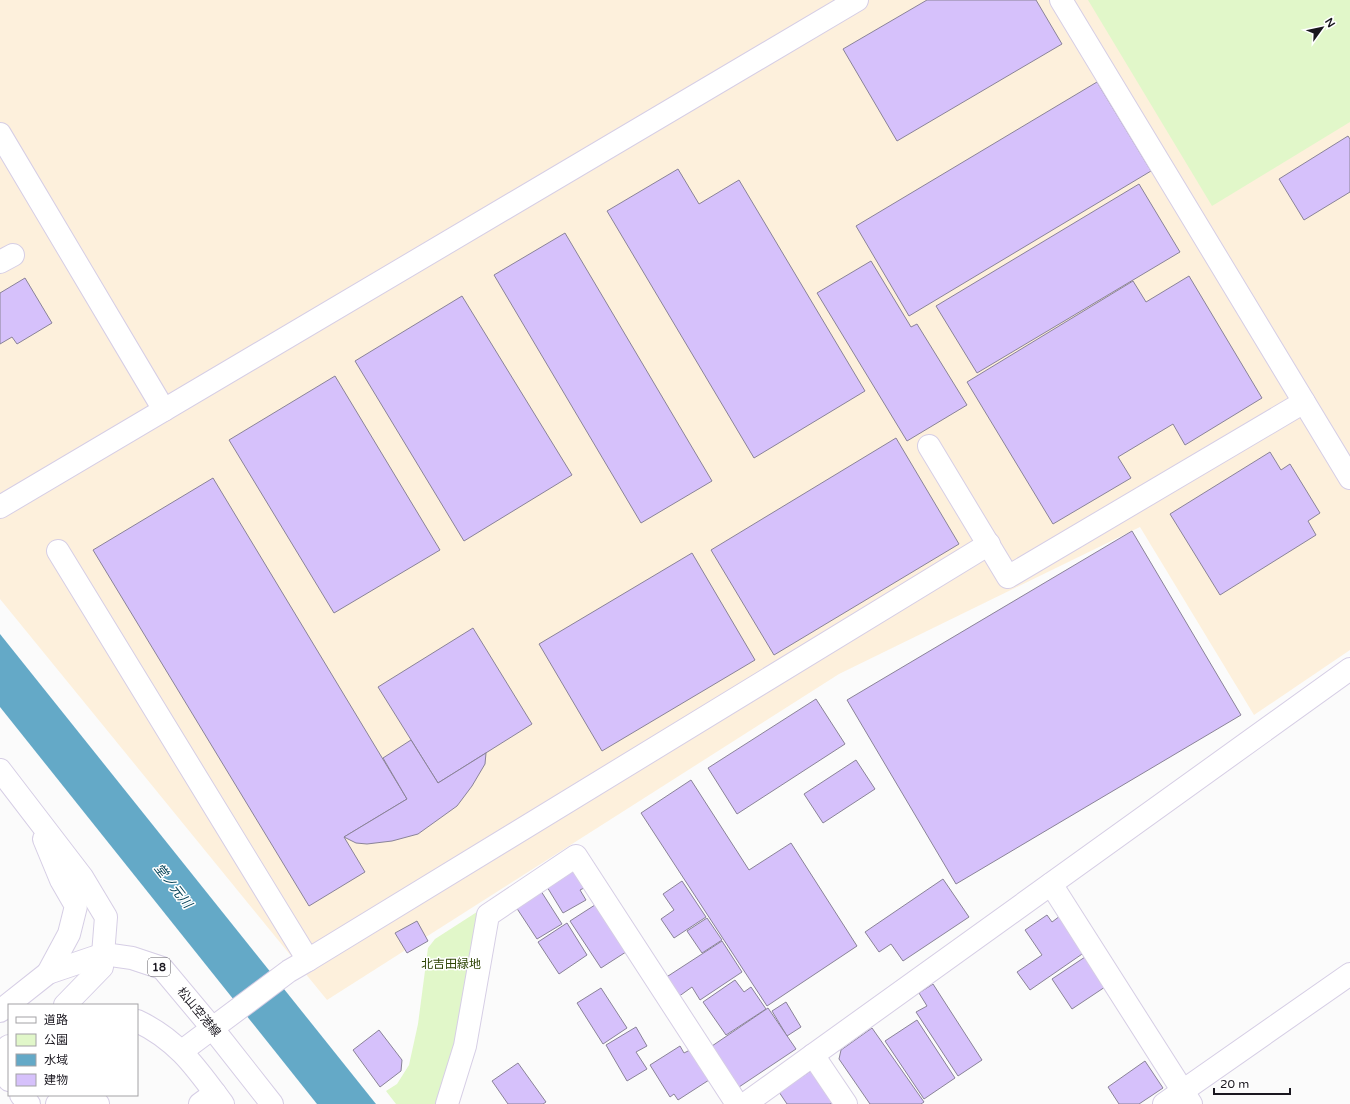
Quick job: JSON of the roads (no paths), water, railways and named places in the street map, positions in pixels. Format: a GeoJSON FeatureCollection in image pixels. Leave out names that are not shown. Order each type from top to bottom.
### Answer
{"type":"FeatureCollection","features":[{"type":"Feature","properties":{"kind":"street"},"geometry":{"type":"LineString","coordinates":[[0,506],[857,0]]}},
{"type":"Feature","properties":{"kind":"street"},"geometry":{"type":"LineString","coordinates":[[1061,0],[1350,478]]}},
{"type":"Feature","properties":{"kind":"street"},"geometry":{"type":"LineString","coordinates":[[0,134],[164,410]]}},
{"type":"Feature","properties":{"kind":"street"},"geometry":{"type":"LineString","coordinates":[[929,446],[1008,577],[1304,402]]}},
{"type":"Feature","properties":{"kind":"street"},"geometry":{"type":"LineString","coordinates":[[182,1051],[289,971],[989,544]]}},
{"type":"Feature","properties":{"kind":"street"},"geometry":{"type":"LineString","coordinates":[[58,551],[308,960]]}},
{"type":"Feature","properties":{"kind":"street"},"geometry":{"type":"LineString","coordinates":[[745,1104],[1350,669]]}},
{"type":"Feature","properties":{"kind":"street"},"geometry":{"type":"LineString","coordinates":[[0,770],[82,877],[106,917],[102,967],[66,1004]]}},
{"type":"Feature","properties":{"kind":"street"},"geometry":{"type":"LineString","coordinates":[[30,809],[61,880],[76,906],[69,934],[48,973]]}},
{"type":"Feature","properties":{"kind":"street"},"geometry":{"type":"LineString","coordinates":[[447,1104],[465,1046],[488,915],[576,856],[737,1104]]}},
{"type":"Feature","properties":{"kind":"street"},"geometry":{"type":"LineString","coordinates":[[1051,884],[1187,1098]]}},
{"type":"Feature","properties":{"kind":"street","name":"松山空港線"},"geometry":{"type":"LineString","coordinates":[[9,1004],[48,973],[104,954],[132,958],[162,968],[213,1029],[272,1104]]}},
{"type":"Feature","properties":{"kind":"street"},"geometry":{"type":"LineString","coordinates":[[1164,1104],[1187,1098],[1350,974]]}},
{"type":"Feature","properties":{"kind":"street","name":"松山空港線"},"geometry":{"type":"LineString","coordinates":[[0,1011],[8,1005]]}},
{"type":"Feature","properties":{"kind":"street"},"geometry":{"type":"LineString","coordinates":[[138,1022],[155,1030],[182,1051],[213,1100]]}},
{"type":"Feature","properties":{"kind":"street"},"geometry":{"type":"LineString","coordinates":[[0,1053],[8,1047]]}},
{"type":"Feature","properties":{"kind":"street"},"geometry":{"type":"LineString","coordinates":[[813,1055],[846,1104]]}},
{"type":"Feature","properties":{"kind":"street"},"geometry":{"type":"LineString","coordinates":[[0,1068],[8,1079]]}},
{"type":"Feature","properties":{"kind":"street"},"geometry":{"type":"LineString","coordinates":[[22,1096],[29,1104]]}},
{"type":"Feature","properties":{"kind":"street"},"geometry":{"type":"LineString","coordinates":[[57,1104],[69,1096]]}},
{"type":"Feature","properties":{"kind":"street"},"geometry":{"type":"LineString","coordinates":[[87,1096],[98,1104]]}},
{"type":"Feature","properties":{"kind":"water","name":"堂ノ元川"},"geometry":{"type":"Polygon","coordinates":[[[0,634],[376,1104],[317,1104],[0,707],[0,634]]]}},
{"type":"Feature","properties":{"kind":"park label","name":"北吉田緑地"},"geometry":{"type":"Point","coordinates":[451,964]}}]}
